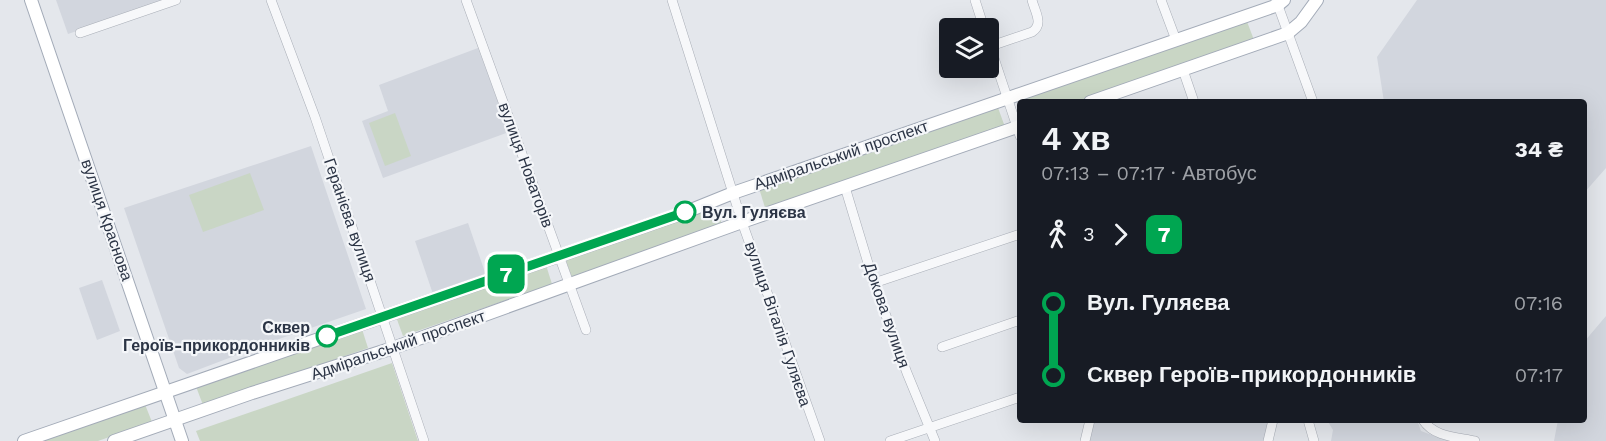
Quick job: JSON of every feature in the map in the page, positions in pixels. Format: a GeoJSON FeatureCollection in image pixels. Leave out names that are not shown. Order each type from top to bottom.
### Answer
{"type":"FeatureCollection","features":[{"type":"Feature","properties":{"kind":"main road","name":"вулиця Краснова"},"geometry":{"type":"LineString","coordinates":[[31,0],[182,441]]}},
{"type":"Feature","properties":{"kind":"main road"},"geometry":{"type":"LineString","coordinates":[[1099,99],[1288,33],[1302,22],[1317,0]]}},
{"type":"Feature","properties":{"kind":"main road","name":"Адміральський проспект"},"geometry":{"type":"LineString","coordinates":[[24,441],[686,212],[733,193],[1176,40],[1279,2]]}},
{"type":"Feature","properties":{"kind":"main road","name":"Адміральський проспект"},"geometry":{"type":"LineString","coordinates":[[114,441],[252,393],[393,348],[742,222],[1017,131]]}},
{"type":"Feature","properties":{"kind":"street"},"geometry":{"type":"LineString","coordinates":[[80,33],[176,0]]}},
{"type":"Feature","properties":{"kind":"street","name":"Геранієва вулиця"},"geometry":{"type":"LineString","coordinates":[[271,0],[315,117],[424,441]]}},
{"type":"Feature","properties":{"kind":"street","name":"вулиця Новаторів"},"geometry":{"type":"LineString","coordinates":[[466,0],[586,330]]}},
{"type":"Feature","properties":{"kind":"street","name":"вулиця Віталія Гуляєва"},"geometry":{"type":"LineString","coordinates":[[672,0],[742,222],[820,441]]}},
{"type":"Feature","properties":{"kind":"street"},"geometry":{"type":"LineString","coordinates":[[975,0],[981,18]]}},
{"type":"Feature","properties":{"kind":"street"},"geometry":{"type":"LineString","coordinates":[[999,41],[1032,32],[1037,28],[1039,24],[1032,0]]}},
{"type":"Feature","properties":{"kind":"street"},"geometry":{"type":"LineString","coordinates":[[1161,0],[1176,40]]}},
{"type":"Feature","properties":{"kind":"street"},"geometry":{"type":"LineString","coordinates":[[1279,2],[1312,99]]}},
{"type":"Feature","properties":{"kind":"street"},"geometry":{"type":"LineString","coordinates":[[1183,70],[1193,99]]}},
{"type":"Feature","properties":{"kind":"street"},"geometry":{"type":"LineString","coordinates":[[999,72],[1017,125]]}},
{"type":"Feature","properties":{"kind":"street","name":"Докова вулиця"},"geometry":{"type":"LineString","coordinates":[[845,187],[874,283],[935,441]]}},
{"type":"Feature","properties":{"kind":"street"},"geometry":{"type":"LineString","coordinates":[[874,283],[1017,235]]}},
{"type":"Feature","properties":{"kind":"street"},"geometry":{"type":"LineString","coordinates":[[942,348],[1017,321]]}},
{"type":"Feature","properties":{"kind":"street"},"geometry":{"type":"LineString","coordinates":[[890,441],[1017,398]]}},
{"type":"Feature","properties":{"kind":"street"},"geometry":{"type":"LineString","coordinates":[[1085,441],[1089,423]]}},
{"type":"Feature","properties":{"kind":"street"},"geometry":{"type":"LineString","coordinates":[[1268,441],[1272,423]]}},
{"type":"Feature","properties":{"kind":"street"},"geometry":{"type":"LineString","coordinates":[[1309,423],[1314,441]]}},
{"type":"Feature","properties":{"kind":"street"},"geometry":{"type":"LineString","coordinates":[[1425,423],[1439,434],[1475,441]]}},
{"type":"Feature","properties":{"kind":"shaded area"},"geometry":{"type":"Polygon","coordinates":[[[56,0],[166,0],[68,34],[56,0]]]}},
{"type":"Feature","properties":{"kind":"shaded area"},"geometry":{"type":"Polygon","coordinates":[[[1417,0],[1606,0],[1606,168],[1587,190],[1587,99],[1384,99],[1377,57],[1417,0]]]}},
{"type":"Feature","properties":{"kind":"shaded area"},"geometry":{"type":"Polygon","coordinates":[[[478,48],[509,132],[383,178],[362,121],[388,111],[379,85],[478,48]]]}},
{"type":"Feature","properties":{"kind":"shaded area"},"geometry":{"type":"Polygon","coordinates":[[[311,146],[366,309],[187,374],[179,368],[124,208],[311,146]]]}},
{"type":"Feature","properties":{"kind":"shaded area"},"geometry":{"type":"Polygon","coordinates":[[[468,223],[488,281],[435,300],[415,241],[468,223]]]}},
{"type":"Feature","properties":{"kind":"shaded area"},"geometry":{"type":"Polygon","coordinates":[[[102,280],[120,331],[97,340],[79,288],[102,280]]]}},
{"type":"Feature","properties":{"kind":"shaded area"},"geometry":{"type":"Polygon","coordinates":[[[1606,316],[1606,441],[1554,441],[1557,423],[1587,423],[1587,338],[1606,316]]]}},
{"type":"Feature","properties":{"kind":"shaded area"},"geometry":{"type":"Polygon","coordinates":[[[1092,423],[1270,423],[1266,441],[1088,441],[1092,423]]]}},
{"type":"Feature","properties":{"kind":"shaded area"},"geometry":{"type":"Polygon","coordinates":[[[1329,423],[1418,423],[1421,431],[1440,438],[1458,441],[1331,441],[1333,430],[1329,423]]]}},
{"type":"Feature","properties":{"kind":"green space"},"geometry":{"type":"Polygon","coordinates":[[[1246,19],[1254,40],[1087,99],[1018,99],[1017,97],[1246,19]]]}},
{"type":"Feature","properties":{"kind":"green space"},"geometry":{"type":"Polygon","coordinates":[[[997,105],[1005,127],[766,211],[759,188],[997,105]]]}},
{"type":"Feature","properties":{"kind":"green space"},"geometry":{"type":"Polygon","coordinates":[[[395,113],[411,156],[385,166],[369,123],[395,113]]]}},
{"type":"Feature","properties":{"kind":"green space"},"geometry":{"type":"Polygon","coordinates":[[[250,173],[264,210],[203,232],[189,195],[250,173]]]}},
{"type":"Feature","properties":{"kind":"green space"},"geometry":{"type":"Polygon","coordinates":[[[715,202],[722,225],[572,278],[564,255],[715,202]]]}},
{"type":"Feature","properties":{"kind":"green space"},"geometry":{"type":"Polygon","coordinates":[[[545,262],[552,284],[403,336],[395,314],[545,262]]]}},
{"type":"Feature","properties":{"kind":"green space"},"geometry":{"type":"Polygon","coordinates":[[[361,326],[368,348],[203,405],[195,384],[361,326]]]}},
{"type":"Feature","properties":{"kind":"green space","name":"Сквер Героїв-прикордонників"},"geometry":{"type":"Polygon","coordinates":[[[392,363],[418,441],[200,441],[196,431],[392,363]]]}},
{"type":"Feature","properties":{"kind":"green space"},"geometry":{"type":"Polygon","coordinates":[[[144,402],[152,422],[98,441],[32,441],[144,402]]]}},
{"type":"Feature","properties":{"kind":"bus line","name":"7"},"geometry":{"type":"LineString","coordinates":[[327,336],[685,212]]}},
{"type":"Feature","properties":{"kind":"place","name":"Вул. Гуляєва"},"geometry":{"type":"Point","coordinates":[685,212]}},
{"type":"Feature","properties":{"kind":"place","name":"Сквер Героїв-прикордонників"},"geometry":{"type":"Point","coordinates":[327,336]}}]}
